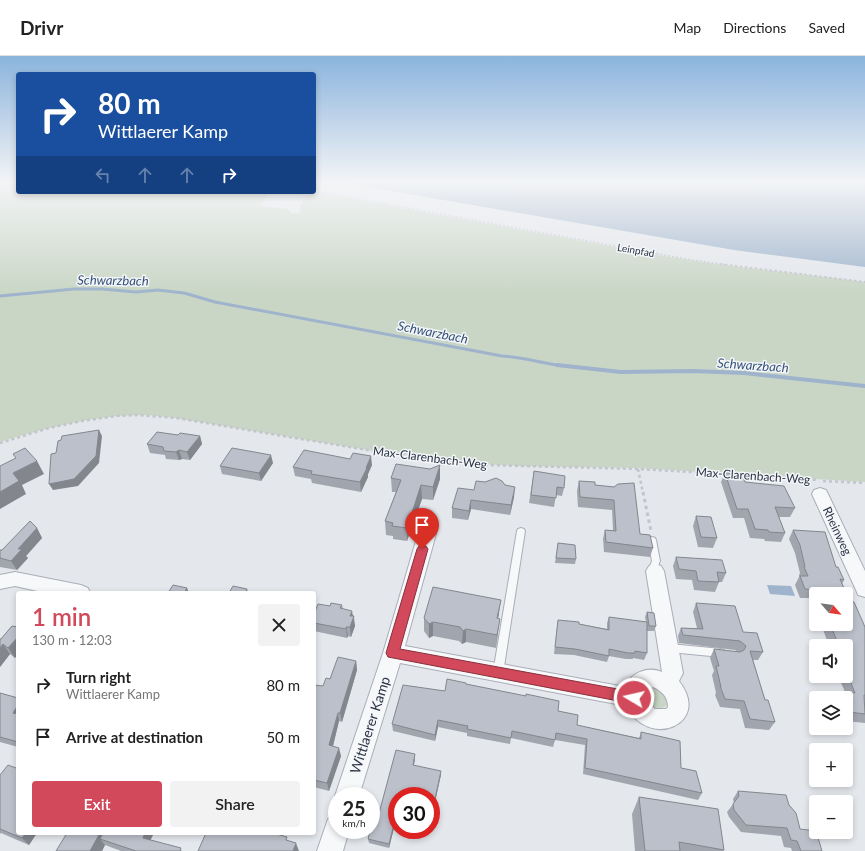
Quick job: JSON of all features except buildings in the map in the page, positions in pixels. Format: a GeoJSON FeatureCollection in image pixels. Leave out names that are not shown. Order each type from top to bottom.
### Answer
{"type":"FeatureCollection","features":[{"type":"Feature","properties":{"kind":"street","name":"Rheinweg"},"geometry":{"type":"LineString","coordinates":[[814,489],[865,590]]}},
{"type":"Feature","properties":{"kind":"street","name":"Wittlaerer Kamp"},"geometry":{"type":"LineString","coordinates":[[350,787],[392,653],[427,534]]}},
{"type":"Feature","properties":{"kind":"street"},"geometry":{"type":"LineString","coordinates":[[655,571],[670,648],[673,673],[667,683]]}},
{"type":"Feature","properties":{"kind":"street"},"geometry":{"type":"LineString","coordinates":[[0,582],[16,579],[72,591]]}},
{"type":"Feature","properties":{"kind":"street"},"geometry":{"type":"LineString","coordinates":[[392,653],[634,698]]}},
{"type":"Feature","properties":{"kind":"street"},"geometry":{"type":"LineString","coordinates":[[646,679],[660,680],[667,683],[673,689],[680,702],[676,715],[663,720],[648,716],[641,711],[634,698],[633,691],[636,686],[646,679]]}},
{"type":"Feature","properties":{"kind":"street"},"geometry":{"type":"LineString","coordinates":[[330,851],[334,839]]}},
{"type":"Feature","properties":{"kind":"lane"},"geometry":{"type":"LineString","coordinates":[[498,673],[521,531]]}},
{"type":"Feature","properties":{"kind":"lane"},"geometry":{"type":"LineString","coordinates":[[652,540],[656,561],[654,566],[655,571]]}},
{"type":"Feature","properties":{"kind":"lane"},"geometry":{"type":"LineString","coordinates":[[670,648],[728,654]]}},
{"type":"Feature","properties":{"kind":"path","name":"Leinpfad"},"geometry":{"type":"LineString","coordinates":[[473,220],[692,260],[865,282]]}},
{"type":"Feature","properties":{"kind":"path","name":"Max-Clarenbach-Weg"},"geometry":{"type":"LineString","coordinates":[[0,443],[39,431],[82,422],[110,417],[144,415],[176,418],[373,451],[484,465],[638,469],[730,475]]}},
{"type":"Feature","properties":{"kind":"path"},"geometry":{"type":"LineString","coordinates":[[638,469],[652,540]]}},
{"type":"Feature","properties":{"kind":"path","name":"Max-Clarenbach-Weg"},"geometry":{"type":"LineString","coordinates":[[738,475],[865,483]]}},
{"type":"Feature","properties":{"kind":"path"},"geometry":{"type":"LineString","coordinates":[[807,480],[814,489]]}},
{"type":"Feature","properties":{"kind":"green space"},"geometry":{"type":"Polygon","coordinates":[[[0,220],[468,220],[670,257],[715,264],[865,282],[865,482],[638,468],[484,464],[374,451],[176,418],[146,415],[106,417],[70,423],[0,442],[0,220]]]}},
{"type":"Feature","properties":{"kind":"green space"},"geometry":{"type":"Polygon","coordinates":[[[655,688],[661,690],[668,700],[667,705],[663,708],[659,709],[651,707],[646,701],[646,692],[655,688]]]}},
{"type":"Feature","properties":{"kind":"water"},"geometry":{"type":"Polygon","coordinates":[[[560,220],[865,220],[865,267],[734,250],[560,220]]]}},
{"type":"Feature","properties":{"kind":"water"},"geometry":{"type":"Polygon","coordinates":[[[767,585],[791,586],[795,596],[770,594],[767,585]]]}},
{"type":"Feature","properties":{"kind":"waterway","name":"Schwarzbach"},"geometry":{"type":"LineString","coordinates":[[0,296],[74,289],[102,289],[136,292],[158,290],[184,293],[215,302],[502,356],[565,366]]}},
{"type":"Feature","properties":{"kind":"waterway","name":"Schwarzbach"},"geometry":{"type":"LineString","coordinates":[[557,365],[565,366]]}},
{"type":"Feature","properties":{"kind":"waterway","name":"Schwarzbach"},"geometry":{"type":"LineString","coordinates":[[565,366],[621,372],[693,371],[744,373],[865,386]]}},
{"type":"Feature","properties":{"kind":"route"},"geometry":{"type":"LineString","coordinates":[[422,549],[392,653],[634,698]]}}]}
